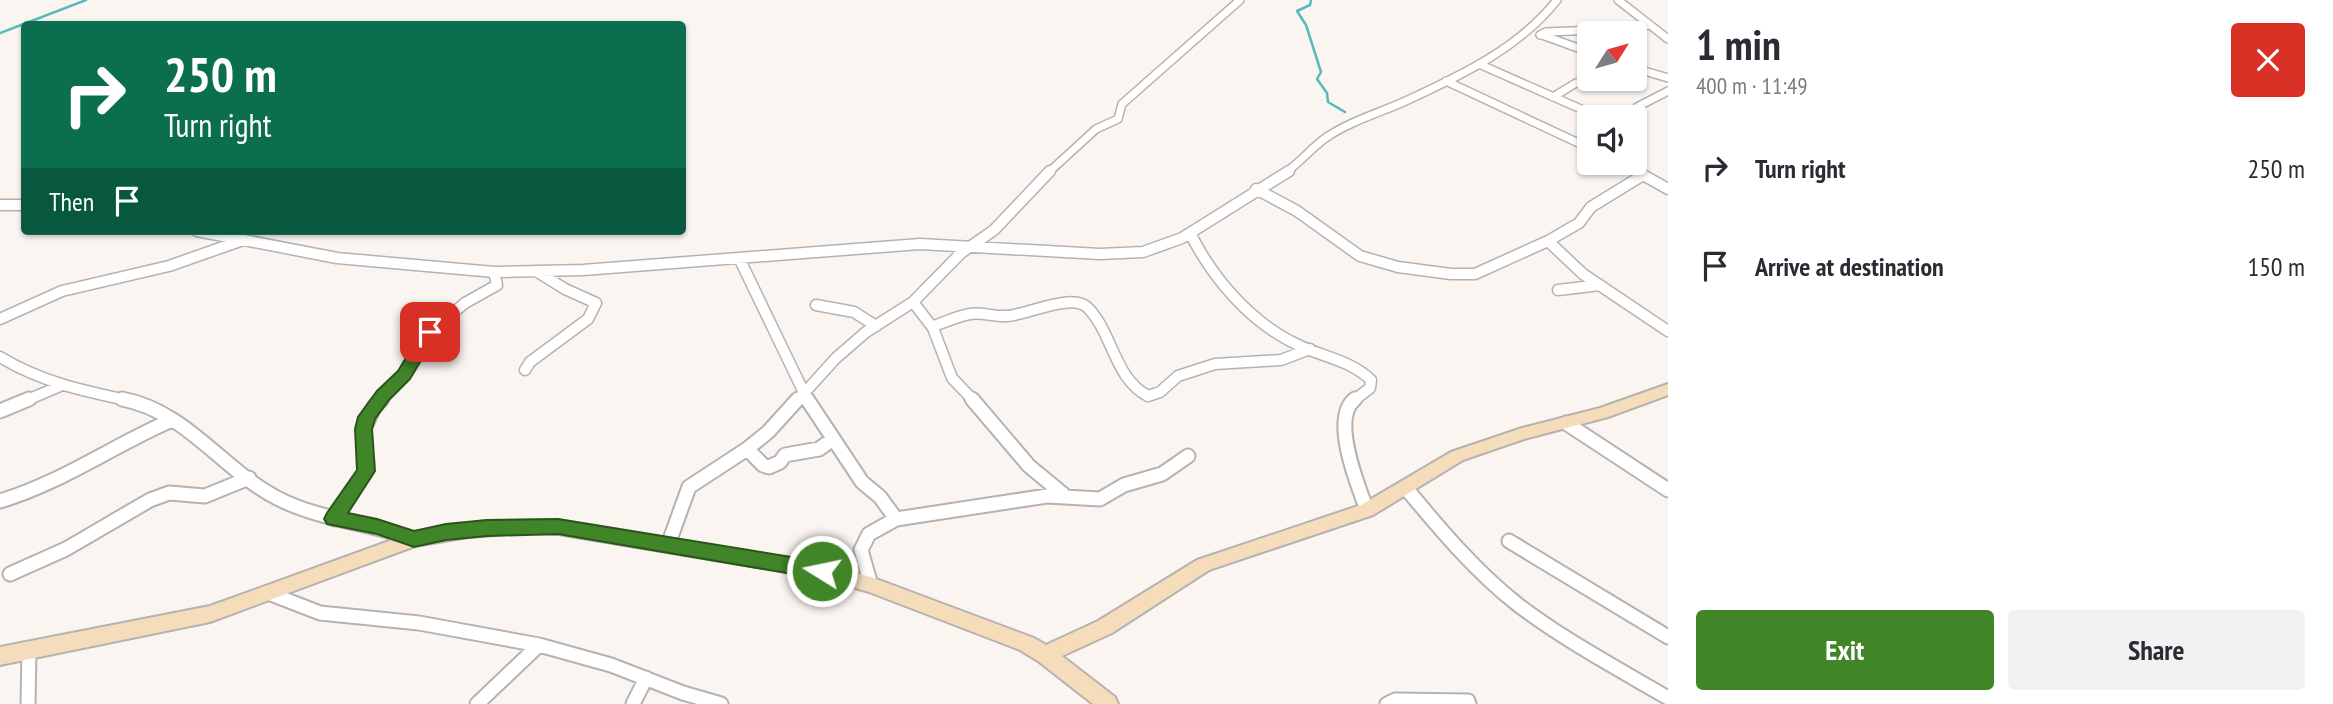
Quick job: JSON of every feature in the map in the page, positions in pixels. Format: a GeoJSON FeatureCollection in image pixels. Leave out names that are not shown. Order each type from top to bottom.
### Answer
{"type":"FeatureCollection","features":[{"type":"Feature","properties":{"kind":"street"},"geometry":{"type":"LineString","coordinates":[[667,545],[689,488],[701,475],[747,449],[786,416],[803,393],[836,358],[876,326],[913,302],[961,253],[994,230],[1077,145],[1096,129],[1111,124],[1118,118],[1122,104],[1240,0]]}},
{"type":"Feature","properties":{"kind":"street"},"geometry":{"type":"LineString","coordinates":[[220,235],[337,258],[494,272],[920,244],[1130,254],[1153,249],[1190,233],[1302,162],[1325,138],[1446,81],[1506,49],[1556,0]]}},
{"type":"Feature","properties":{"kind":"street"},"geometry":{"type":"LineString","coordinates":[[1618,0],[1668,39]]}},
{"type":"Feature","properties":{"kind":"street"},"geometry":{"type":"LineString","coordinates":[[1540,35],[1546,32],[1625,29],[1648,24]]}},
{"type":"Feature","properties":{"kind":"street"},"geometry":{"type":"LineString","coordinates":[[1525,33],[1540,35],[1577,48]]}},
{"type":"Feature","properties":{"kind":"street"},"geometry":{"type":"LineString","coordinates":[[1479,64],[1577,107]]}},
{"type":"Feature","properties":{"kind":"street"},"geometry":{"type":"LineString","coordinates":[[1647,72],[1668,78]]}},
{"type":"Feature","properties":{"kind":"street"},"geometry":{"type":"LineString","coordinates":[[1446,81],[1577,143]]}},
{"type":"Feature","properties":{"kind":"street"},"geometry":{"type":"LineString","coordinates":[[1553,97],[1577,83]]}},
{"type":"Feature","properties":{"kind":"street"},"geometry":{"type":"LineString","coordinates":[[1641,105],[1668,91]]}},
{"type":"Feature","properties":{"kind":"street"},"geometry":{"type":"LineString","coordinates":[[1256,189],[1318,223],[1363,258],[1453,276],[1474,274],[1503,264],[1579,223],[1591,207],[1643,175],[1668,189]]}},
{"type":"Feature","properties":{"kind":"street"},"geometry":{"type":"LineString","coordinates":[[0,205],[21,205]]}},
{"type":"Feature","properties":{"kind":"street"},"geometry":{"type":"LineString","coordinates":[[1190,233],[1205,264],[1227,288],[1277,332],[1360,370],[1371,380],[1370,388],[1350,402],[1346,422],[1352,471],[1367,510]]}},
{"type":"Feature","properties":{"kind":"street"},"geometry":{"type":"LineString","coordinates":[[0,319],[62,291],[169,266],[244,239]]}},
{"type":"Feature","properties":{"kind":"street"},"geometry":{"type":"LineString","coordinates":[[1548,240],[1550,247],[1668,331]]}},
{"type":"Feature","properties":{"kind":"street"},"geometry":{"type":"LineString","coordinates":[[739,258],[803,393],[862,482],[880,497],[896,519]]}},
{"type":"Feature","properties":{"kind":"street"},"geometry":{"type":"LineString","coordinates":[[525,370],[530,362],[588,319],[596,303],[565,289],[536,271]]}},
{"type":"Feature","properties":{"kind":"street"},"geometry":{"type":"LineString","coordinates":[[334,519],[366,471],[364,429],[367,417],[383,395],[404,375],[430,332],[465,303],[497,285],[494,272]]}},
{"type":"Feature","properties":{"kind":"street"},"geometry":{"type":"LineString","coordinates":[[1558,290],[1601,285]]}},
{"type":"Feature","properties":{"kind":"street"},"geometry":{"type":"LineString","coordinates":[[913,302],[934,326],[941,357],[956,385],[976,403],[1043,481],[1065,495]]}},
{"type":"Feature","properties":{"kind":"street"},"geometry":{"type":"LineString","coordinates":[[934,326],[970,314],[1009,316],[1046,305],[1081,303],[1089,308],[1125,377],[1138,391],[1148,396],[1160,392],[1178,376],[1205,367],[1222,363],[1282,360],[1310,349]]}},
{"type":"Feature","properties":{"kind":"street"},"geometry":{"type":"LineString","coordinates":[[816,305],[854,313],[876,326]]}},
{"type":"Feature","properties":{"kind":"street"},"geometry":{"type":"LineString","coordinates":[[0,358],[34,377],[60,386],[144,404],[172,420],[277,498],[334,519],[377,526],[414,539]]}},
{"type":"Feature","properties":{"kind":"street"},"geometry":{"type":"LineString","coordinates":[[0,411],[60,386]]}},
{"type":"Feature","properties":{"kind":"street"},"geometry":{"type":"LineString","coordinates":[[1045,654],[1105,627],[1203,565],[1367,510],[1457,456],[1668,389]]}},
{"type":"Feature","properties":{"kind":"street"},"geometry":{"type":"LineString","coordinates":[[0,501],[30,492],[141,433],[172,420]]}},
{"type":"Feature","properties":{"kind":"street"},"geometry":{"type":"LineString","coordinates":[[1566,423],[1668,490]]}},
{"type":"Feature","properties":{"kind":"street"},"geometry":{"type":"LineString","coordinates":[[747,449],[763,465],[769,467],[775,466],[785,455],[820,449],[832,439]]}},
{"type":"Feature","properties":{"kind":"street"},"geometry":{"type":"LineString","coordinates":[[871,585],[862,559],[863,542],[877,528],[896,519],[993,503],[1065,495],[1100,499],[1124,485],[1162,474],[1188,456]]}},
{"type":"Feature","properties":{"kind":"street"},"geometry":{"type":"LineString","coordinates":[[10,575],[66,549],[149,500],[169,492],[205,496],[249,478]]}},
{"type":"Feature","properties":{"kind":"street"},"geometry":{"type":"LineString","coordinates":[[1405,487],[1442,532],[1516,603],[1579,645],[1668,698]]}},
{"type":"Feature","properties":{"kind":"street"},"geometry":{"type":"LineString","coordinates":[[0,656],[210,614],[271,594],[414,539],[446,532],[521,526],[558,527],[822,571],[871,585],[1004,634],[1045,654],[1108,704]]}},
{"type":"Feature","properties":{"kind":"street"},"geometry":{"type":"LineString","coordinates":[[1509,541],[1668,637]]}},
{"type":"Feature","properties":{"kind":"street"},"geometry":{"type":"LineString","coordinates":[[271,594],[320,613],[419,623],[540,645],[611,664],[721,704]]}},
{"type":"Feature","properties":{"kind":"street"},"geometry":{"type":"LineString","coordinates":[[477,704],[540,645]]}},
{"type":"Feature","properties":{"kind":"street"},"geometry":{"type":"LineString","coordinates":[[28,704],[29,650]]}},
{"type":"Feature","properties":{"kind":"street"},"geometry":{"type":"LineString","coordinates":[[633,704],[646,678]]}},
{"type":"Feature","properties":{"kind":"street"},"geometry":{"type":"LineString","coordinates":[[1387,704],[1395,700],[1468,701],[1469,704]]}},
{"type":"Feature","properties":{"kind":"waterway"},"geometry":{"type":"LineString","coordinates":[[31,21],[86,0]]}},
{"type":"Feature","properties":{"kind":"waterway"},"geometry":{"type":"LineString","coordinates":[[1311,0],[1310,5],[1297,11],[1306,25],[1321,72],[1317,79],[1327,93],[1328,102],[1345,112]]}},
{"type":"Feature","properties":{"kind":"waterway"},"geometry":{"type":"LineString","coordinates":[[0,33],[21,25]]}},
{"type":"Feature","properties":{"kind":"route"},"geometry":{"type":"LineString","coordinates":[[430,332],[404,375],[383,395],[367,417],[364,429],[366,471],[334,519],[377,526],[414,539],[446,532],[487,528],[558,527],[822,571]]}}]}
